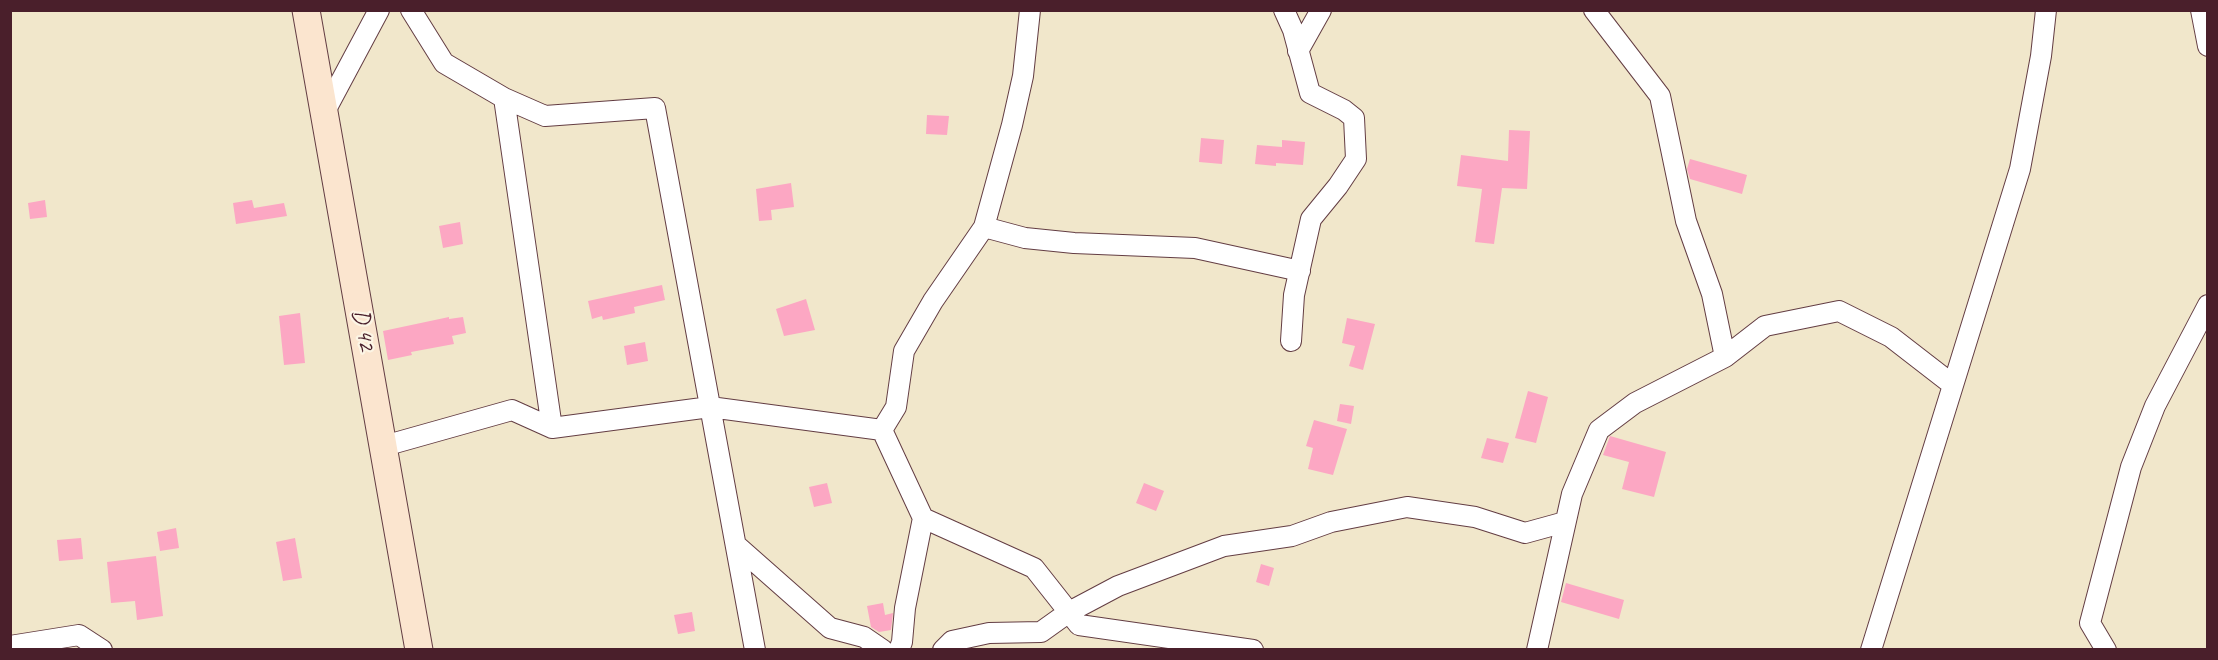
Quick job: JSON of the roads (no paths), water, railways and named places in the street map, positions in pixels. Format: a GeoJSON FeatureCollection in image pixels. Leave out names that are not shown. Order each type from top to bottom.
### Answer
{"type":"FeatureCollection","features":[{"type":"Feature","properties":{"kind":"street","name":"D 42"},"geometry":{"type":"LineString","coordinates":[[306,10],[419,650]]}},
{"type":"Feature","properties":{"kind":"street"},"geometry":{"type":"LineString","coordinates":[[324,113],[380,10]]}},
{"type":"Feature","properties":{"kind":"street"},"geometry":{"type":"LineString","coordinates":[[411,10],[444,63],[504,98],[545,116],[655,108],[755,650]]}},
{"type":"Feature","properties":{"kind":"street"},"geometry":{"type":"LineString","coordinates":[[882,430],[896,407],[904,351],[933,301],[984,227],[1023,76],[1030,10]]}},
{"type":"Feature","properties":{"kind":"street"},"geometry":{"type":"LineString","coordinates":[[1284,10],[1293,30],[1310,93],[1344,110],[1354,118],[1356,159],[1338,186],[1311,219],[1294,295],[1291,341]]}},
{"type":"Feature","properties":{"kind":"street"},"geometry":{"type":"LineString","coordinates":[[1298,51],[1321,10]]}},
{"type":"Feature","properties":{"kind":"street"},"geometry":{"type":"LineString","coordinates":[[1594,10],[1660,96],[1686,221],[1712,294],[1725,357]]}},
{"type":"Feature","properties":{"kind":"street"},"geometry":{"type":"LineString","coordinates":[[1871,650],[2020,169],[2042,56],[2046,10]]}},
{"type":"Feature","properties":{"kind":"street"},"geometry":{"type":"LineString","coordinates":[[2200,10],[2208,46]]}},
{"type":"Feature","properties":{"kind":"street"},"geometry":{"type":"LineString","coordinates":[[504,98],[552,428]]}},
{"type":"Feature","properties":{"kind":"street"},"geometry":{"type":"LineString","coordinates":[[984,227],[1025,238],[1074,243],[1195,248],[1299,271]]}},
{"type":"Feature","properties":{"kind":"street"},"geometry":{"type":"LineString","coordinates":[[2106,650],[2090,623],[2131,468],[2155,406],[2208,305]]}},
{"type":"Feature","properties":{"kind":"street"},"geometry":{"type":"LineString","coordinates":[[1537,650],[1572,494],[1599,430],[1635,403],[1725,357],[1765,326],[1839,311],[1891,337],[1953,386]]}},
{"type":"Feature","properties":{"kind":"street"},"geometry":{"type":"LineString","coordinates":[[384,446],[512,410],[552,428],[710,407],[882,430]]}},
{"type":"Feature","properties":{"kind":"street"},"geometry":{"type":"LineString","coordinates":[[882,430],[923,518],[899,650]]}},
{"type":"Feature","properties":{"kind":"street"},"geometry":{"type":"LineString","coordinates":[[943,650],[952,641],[989,633],[1041,632],[1069,612],[1118,586],[1224,546],[1292,536],[1331,522],[1407,507],[1475,517],[1525,533],[1565,522]]}},
{"type":"Feature","properties":{"kind":"street"},"geometry":{"type":"LineString","coordinates":[[923,518],[1035,568],[1079,625],[1253,650]]}},
{"type":"Feature","properties":{"kind":"street"},"geometry":{"type":"LineString","coordinates":[[736,545],[830,628],[864,637],[882,650]]}},
{"type":"Feature","properties":{"kind":"street"},"geometry":{"type":"LineString","coordinates":[[10,646],[79,635],[102,650]]}}]}
